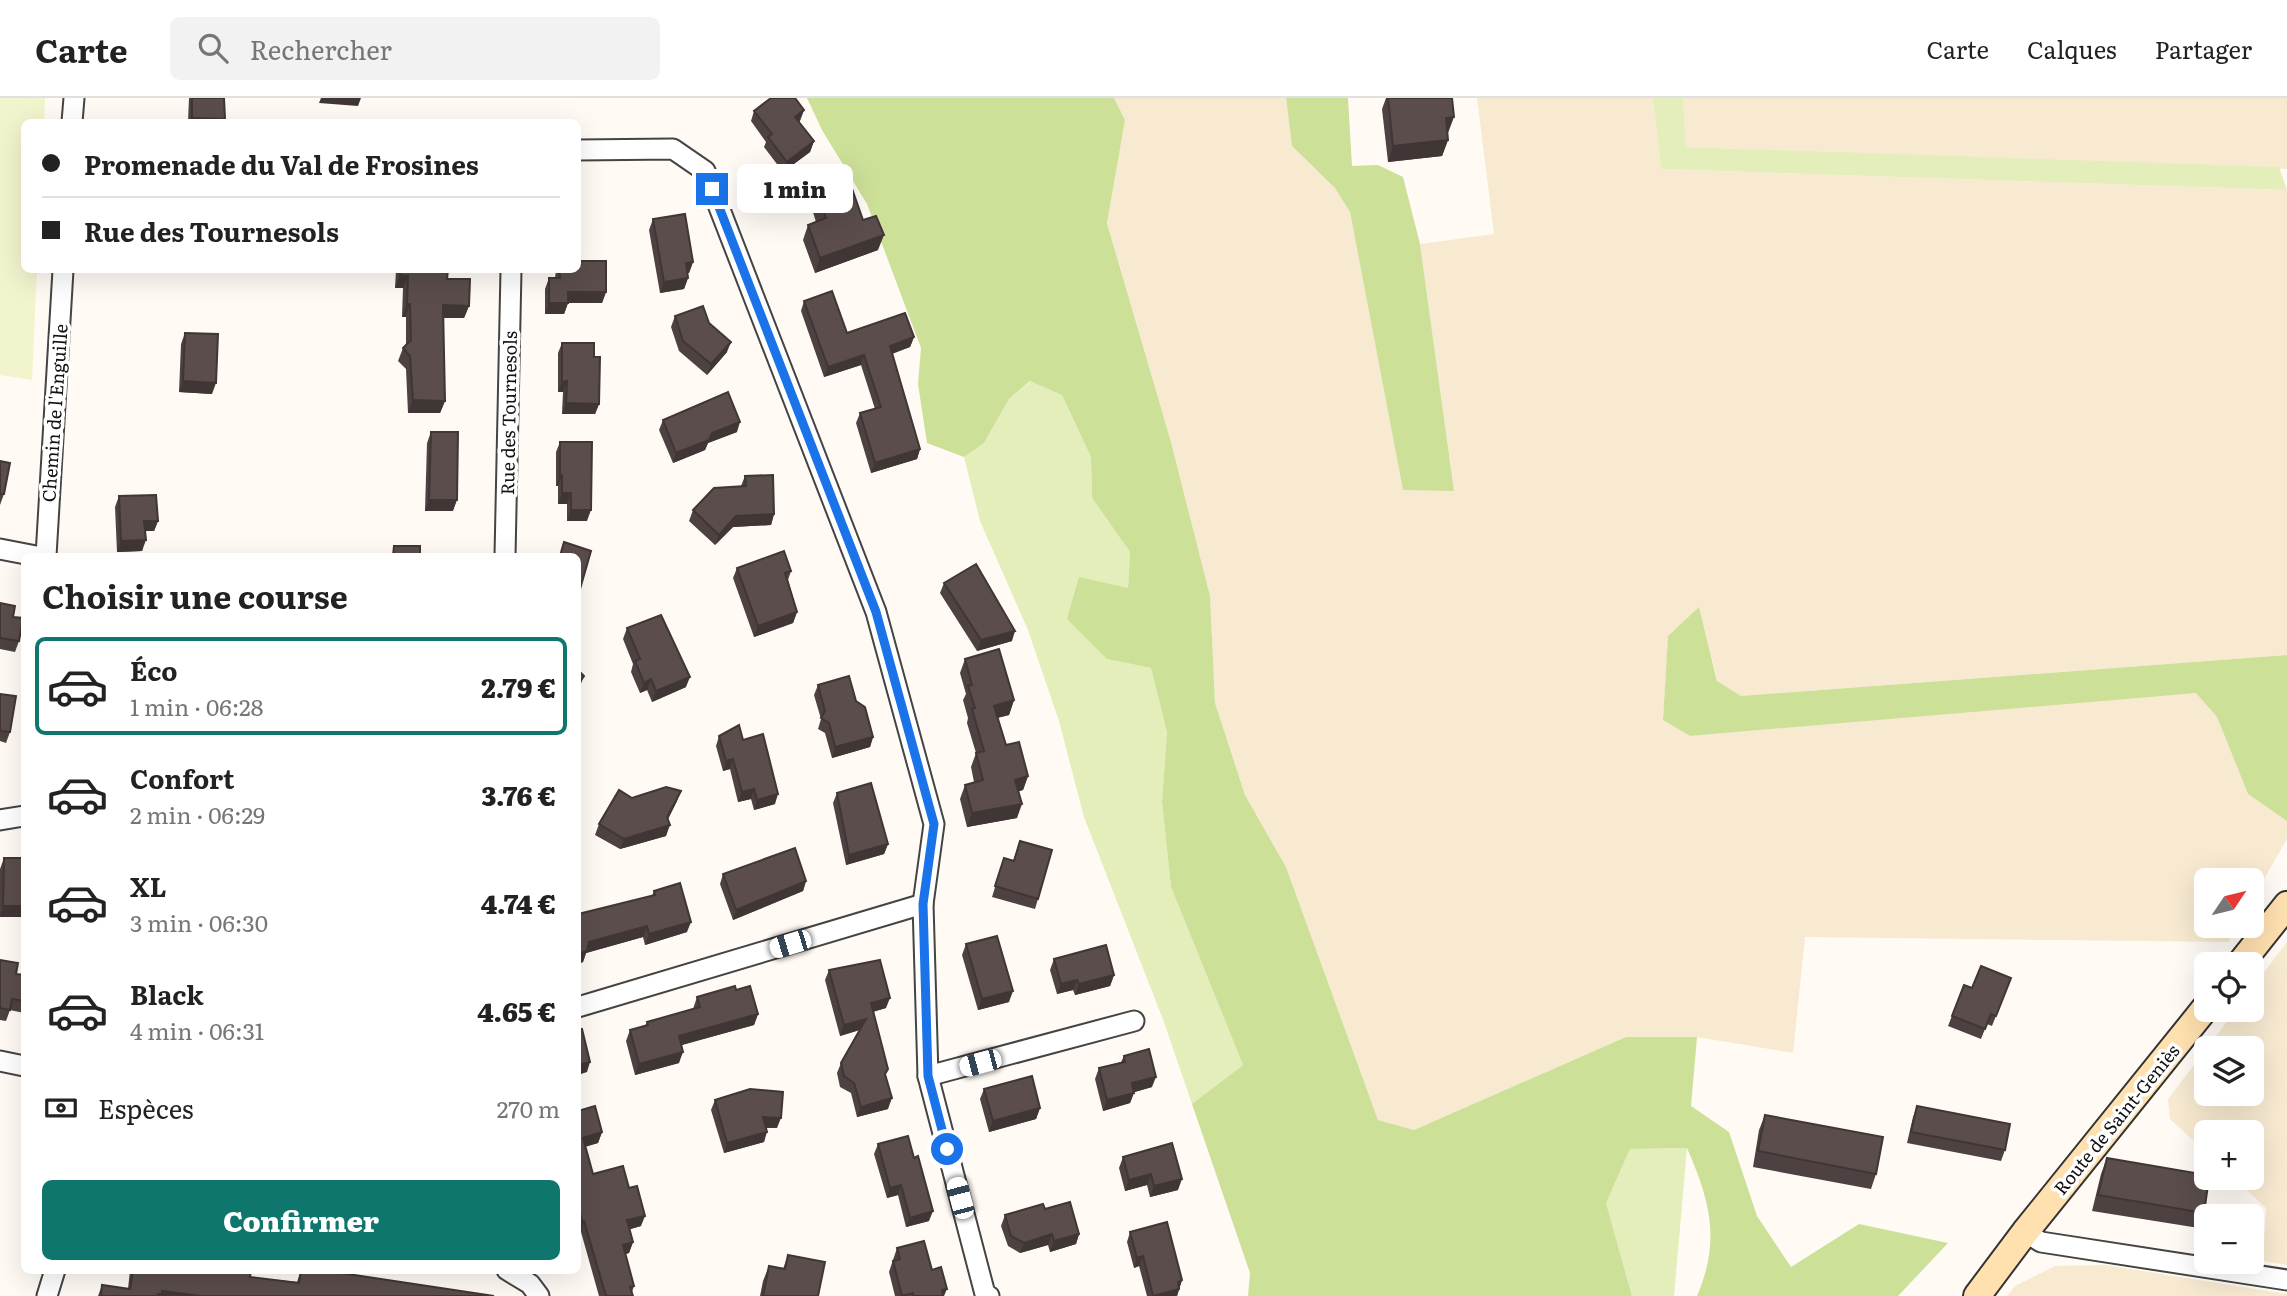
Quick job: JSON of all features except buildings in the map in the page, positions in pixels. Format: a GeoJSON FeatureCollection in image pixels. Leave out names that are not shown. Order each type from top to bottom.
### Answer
{"type":"FeatureCollection","features":[{"type":"Feature","properties":{"kind":"main road"},"geometry":{"type":"LineString","coordinates":[[2250,952],[2287,905]]}},
{"type":"Feature","properties":{"kind":"main road","name":"Route de Saint-Geniès"},"geometry":{"type":"LineString","coordinates":[[1977,1296],[2025,1232],[2194,1022]]}},
{"type":"Feature","properties":{"kind":"street"},"geometry":{"type":"LineString","coordinates":[[72,119],[74,98]]}},
{"type":"Feature","properties":{"kind":"street"},"geometry":{"type":"LineString","coordinates":[[581,150],[673,149],[705,171],[876,612],[934,824],[923,904],[928,1076],[985,1294],[989,1296]]}},
{"type":"Feature","properties":{"kind":"street","name":"Chemin de l'Enguille"},"geometry":{"type":"LineString","coordinates":[[46,553],[63,273]]}},
{"type":"Feature","properties":{"kind":"street","name":"Rue des Tournesols"},"geometry":{"type":"LineString","coordinates":[[505,553],[511,273]]}},
{"type":"Feature","properties":{"kind":"street"},"geometry":{"type":"LineString","coordinates":[[0,549],[21,553]]}},
{"type":"Feature","properties":{"kind":"street"},"geometry":{"type":"LineString","coordinates":[[0,820],[21,816]]}},
{"type":"Feature","properties":{"kind":"street"},"geometry":{"type":"LineString","coordinates":[[581,1006],[923,904]]}},
{"type":"Feature","properties":{"kind":"street"},"geometry":{"type":"LineString","coordinates":[[928,1076],[1134,1021]]}},
{"type":"Feature","properties":{"kind":"street"},"geometry":{"type":"LineString","coordinates":[[0,1062],[21,1066]]}},
{"type":"Feature","properties":{"kind":"street"},"geometry":{"type":"LineString","coordinates":[[2025,1232],[2040,1242],[2287,1280]]}},
{"type":"Feature","properties":{"kind":"street"},"geometry":{"type":"LineString","coordinates":[[47,1296],[54,1274]]}},
{"type":"Feature","properties":{"kind":"street"},"geometry":{"type":"LineString","coordinates":[[514,1274],[530,1284],[539,1296]]}},
{"type":"Feature","properties":{"kind":"shaded area"},"geometry":{"type":"Polygon","coordinates":[[[1114,98],[1286,98],[1292,146],[1335,188],[1350,212],[1403,489],[1454,490],[1420,244],[1494,234],[1477,98],[1653,98],[1661,169],[2287,190],[2287,655],[1741,696],[1718,682],[1699,608],[1668,636],[1663,720],[1690,736],[2196,692],[2217,717],[2248,794],[2287,821],[2287,839],[2264,879],[2264,868],[2194,868],[2194,938],[2230,938],[2228,942],[1805,937],[1793,1053],[1697,1037],[1626,1037],[1414,1130],[1378,1120],[1286,867],[1245,795],[1215,703],[1210,596],[1171,442],[1107,222],[1125,120],[1114,98]]]}},
{"type":"Feature","properties":{"kind":"shaded area"},"geometry":{"type":"Polygon","coordinates":[[[1683,98],[2287,98],[2287,169],[1686,147],[1683,98]]]}},
{"type":"Feature","properties":{"kind":"shaded area"},"geometry":{"type":"Polygon","coordinates":[[[2287,942],[2287,1265],[2264,1261],[2266,1208],[2247,1190],[2264,1190],[2264,1120],[2194,1120],[2194,1141],[2170,1119],[2168,1099],[2194,1065],[2194,1106],[2264,1106],[2264,1036],[2216,1036],[2227,1022],[2264,1022],[2264,972],[2287,942]]]}},
{"type":"Feature","properties":{"kind":"shaded area"},"geometry":{"type":"Polygon","coordinates":[[[2105,1265],[2287,1296],[2007,1296],[2015,1286],[2055,1266],[2105,1265]]]}},
{"type":"Feature","properties":{"kind":"green space"},"geometry":{"type":"Polygon","coordinates":[[[0,98],[45,98],[44,119],[21,119],[21,273],[37,273],[32,380],[0,375],[0,98]]]}},
{"type":"Feature","properties":{"kind":"green space"},"geometry":{"type":"Polygon","coordinates":[[[807,98],[1114,98],[1125,120],[1107,223],[1171,442],[1210,596],[1215,703],[1245,795],[1286,867],[1378,1120],[1414,1130],[1626,1037],[1697,1037],[1691,1106],[1729,1132],[1757,1216],[1791,1267],[1859,1224],[1948,1243],[1898,1296],[1697,1296],[1709,1257],[1710,1221],[1702,1186],[1687,1148],[1630,1149],[1606,1203],[1632,1296],[1248,1296],[1250,1273],[1192,1104],[1243,1065],[1171,887],[1162,802],[1167,733],[1151,668],[1107,659],[1067,619],[1079,577],[1128,588],[1130,552],[1092,498],[1091,457],[1062,395],[1030,381],[1009,399],[984,443],[964,457],[927,443],[918,384],[921,348],[867,204],[822,130],[807,98]]]}},
{"type":"Feature","properties":{"kind":"green space"},"geometry":{"type":"Polygon","coordinates":[[[1286,98],[1348,98],[1352,166],[1378,165],[1403,177],[1420,244],[1454,491],[1403,490],[1350,212],[1335,188],[1292,146],[1286,98]]]}},
{"type":"Feature","properties":{"kind":"green space"},"geometry":{"type":"Polygon","coordinates":[[[1653,98],[1683,98],[1686,147],[2279,167],[2287,190],[1661,169],[1653,98]]]}},
{"type":"Feature","properties":{"kind":"green space"},"geometry":{"type":"Polygon","coordinates":[[[1031,381],[1062,395],[1091,457],[1092,498],[1130,552],[1128,588],[1107,659],[1151,668],[1167,734],[1162,802],[1171,887],[1243,1065],[1192,1104],[1164,1022],[1084,817],[1059,721],[1028,630],[980,521],[964,457],[984,443],[1009,399],[1031,381]]]}},
{"type":"Feature","properties":{"kind":"green space"},"geometry":{"type":"Polygon","coordinates":[[[1699,607],[1717,681],[1741,696],[2287,655],[2287,821],[2248,794],[2217,717],[2196,693],[1690,736],[1663,720],[1668,636],[1699,607]]]}},
{"type":"Feature","properties":{"kind":"green space"},"geometry":{"type":"Polygon","coordinates":[[[1687,1148],[1674,1296],[1632,1296],[1606,1203],[1630,1149],[1687,1148]]]}},
{"type":"Feature","properties":{"kind":"route"},"geometry":{"type":"LineString","coordinates":[[712,189],[876,612],[934,824],[923,904],[928,1076],[947,1149]]}}]}
